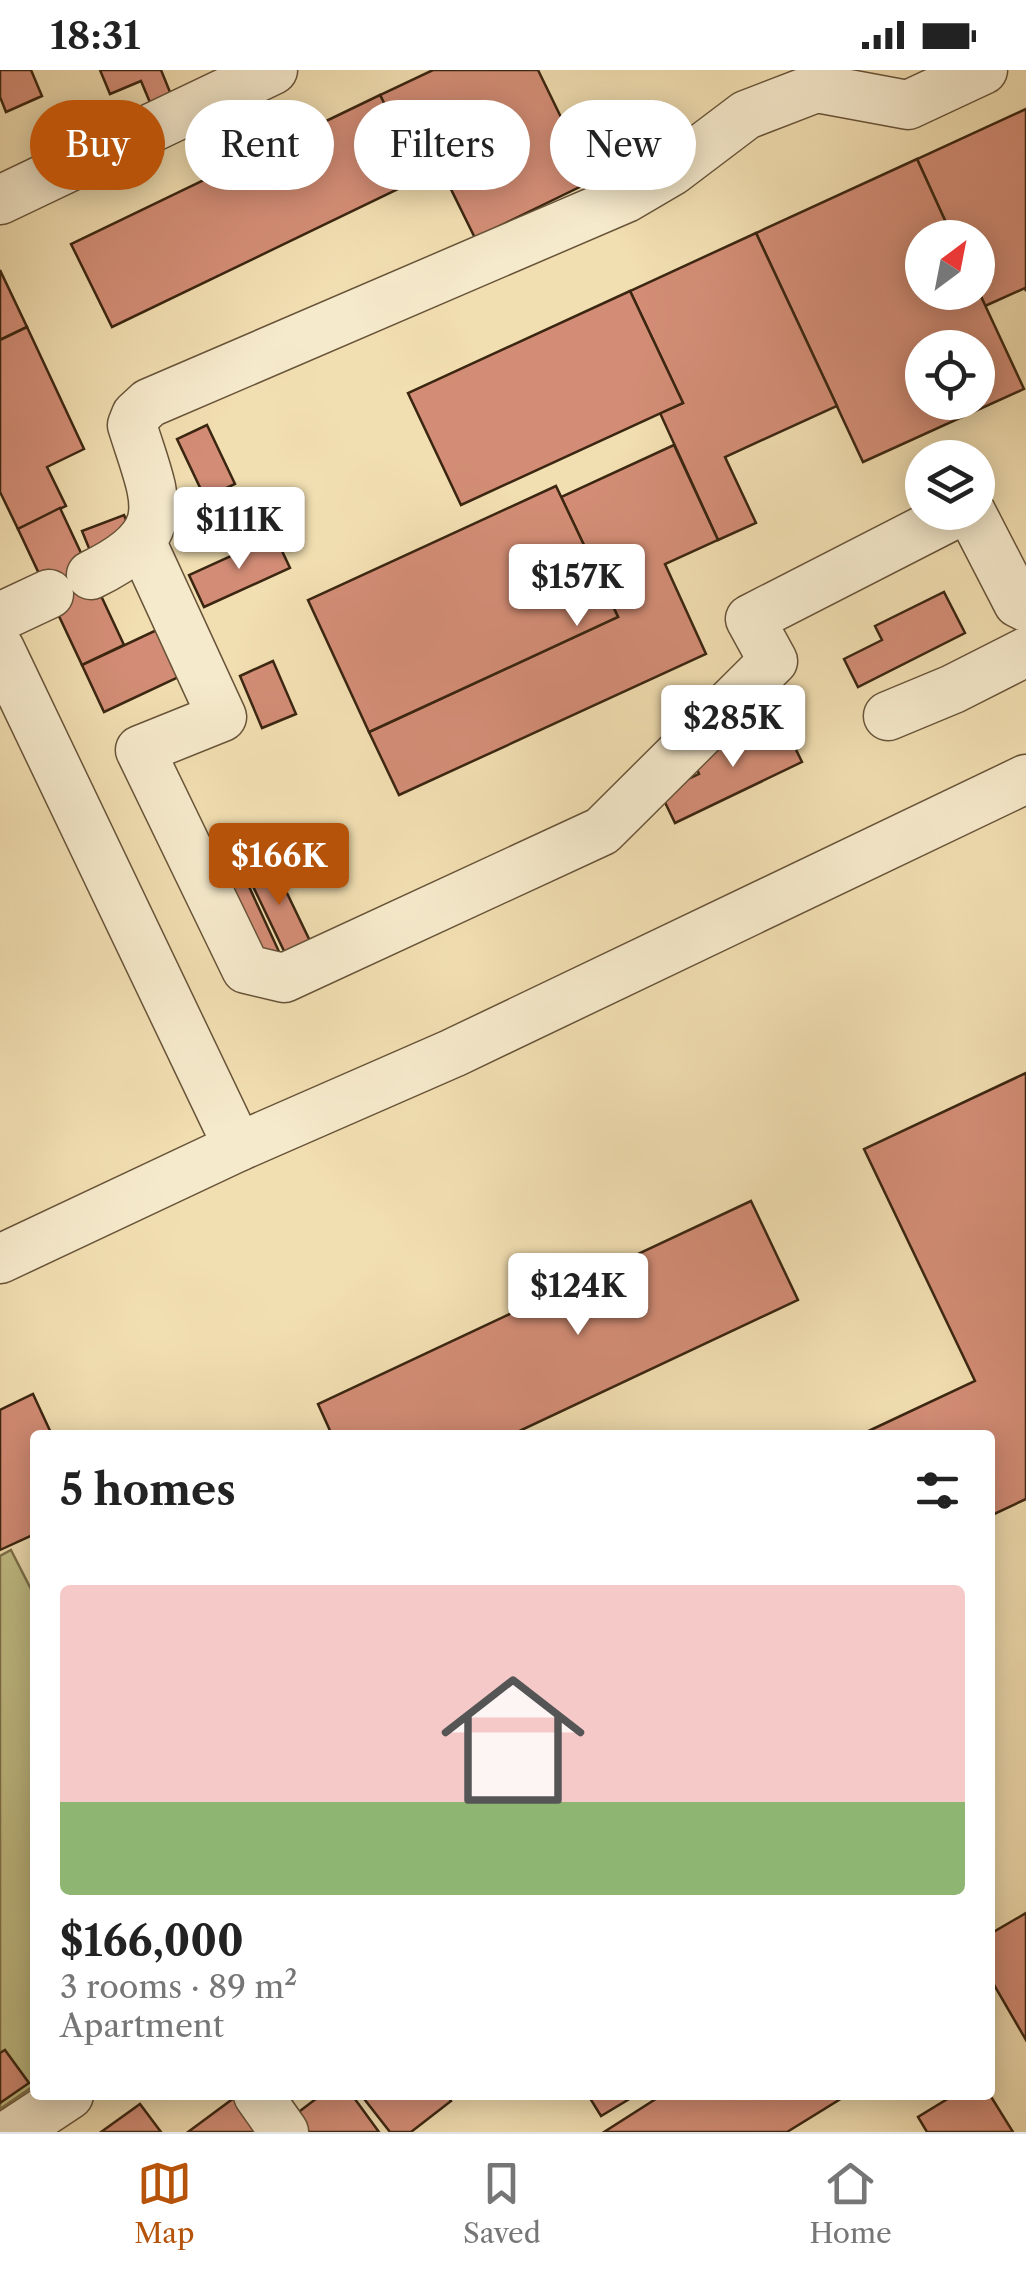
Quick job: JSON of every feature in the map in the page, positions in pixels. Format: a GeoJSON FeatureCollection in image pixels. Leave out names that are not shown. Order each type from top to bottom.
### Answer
{"type":"FeatureCollection","features":[{"type":"Feature","properties":{"kind":"street"},"geometry":{"type":"LineString","coordinates":[[0,200],[273,70]]}},
{"type":"Feature","properties":{"kind":"street"},"geometry":{"type":"LineString","coordinates":[[91,575],[130,553],[150,532],[154,493],[132,425],[149,403],[626,198],[672,171],[746,115],[816,88],[908,105],[983,70]]}},
{"type":"Feature","properties":{"kind":"street"},"geometry":{"type":"LineString","coordinates":[[141,541],[222,718],[140,750],[246,969],[284,978],[602,830],[772,661],[750,619],[923,530]]}},
{"type":"Feature","properties":{"kind":"street"},"geometry":{"type":"LineString","coordinates":[[981,530],[1018,603],[1026,606]]}},
{"type":"Feature","properties":{"kind":"street"},"geometry":{"type":"LineString","coordinates":[[0,617],[48,594]]}},
{"type":"Feature","properties":{"kind":"street"},"geometry":{"type":"LineString","coordinates":[[0,649],[238,1147]]}},
{"type":"Feature","properties":{"kind":"street"},"geometry":{"type":"LineString","coordinates":[[888,716],[1026,652]]}},
{"type":"Feature","properties":{"kind":"street"},"geometry":{"type":"LineString","coordinates":[[0,1259],[238,1147],[453,1054],[1026,779]]}},
{"type":"Feature","properties":{"kind":"street"},"geometry":{"type":"LineString","coordinates":[[13,2132],[61,2100]]}},
{"type":"Feature","properties":{"kind":"street"},"geometry":{"type":"LineString","coordinates":[[262,2100],[284,2132]]}},
{"type":"Feature","properties":{"kind":"shaded area"},"geometry":{"type":"Polygon","coordinates":[[[11,1550],[30,1587],[30,2088],[0,2109],[0,1556],[11,1550]]]}},
{"type":"Feature","properties":{"kind":"building"},"geometry":{"type":"Polygon","coordinates":[[[0,70],[31,70],[42,96],[6,112],[0,97],[0,70]]]}},
{"type":"Feature","properties":{"kind":"building"},"geometry":{"type":"Polygon","coordinates":[[[100,70],[161,70],[172,97],[149,100],[141,81],[110,94],[100,70]]]}},
{"type":"Feature","properties":{"kind":"building"},"geometry":{"type":"Polygon","coordinates":[[[433,70],[538,70],[553,100],[550,190],[574,190],[475,238],[451,190],[530,190],[530,100],[382,100],[380,95],[433,70]]]}},
{"type":"Feature","properties":{"kind":"building"},"geometry":{"type":"Polygon","coordinates":[[[354,108],[354,190],[396,190],[112,327],[71,244],[185,189],[334,190],[334,117],[354,108]]]}},
{"type":"Feature","properties":{"kind":"building"},"geometry":{"type":"Polygon","coordinates":[[[1026,109],[1026,291],[1025,288],[995,302],[995,220],[945,220],[917,159],[1026,109]]]}},
{"type":"Feature","properties":{"kind":"building"},"geometry":{"type":"Polygon","coordinates":[[[917,159],[945,220],[905,220],[905,310],[987,310],[1024,389],[995,402],[995,330],[905,330],[905,420],[956,420],[863,462],[756,233],[917,159]]]}},
{"type":"Feature","properties":{"kind":"building"},"geometry":{"type":"Polygon","coordinates":[[[756,233],[837,406],[725,457],[756,523],[718,540],[660,413],[683,403],[630,291],[756,233]]]}},
{"type":"Feature","properties":{"kind":"building"},"geometry":{"type":"Polygon","coordinates":[[[0,270],[27,327],[0,340],[0,270]]]}},
{"type":"Feature","properties":{"kind":"building"},"geometry":{"type":"Polygon","coordinates":[[[630,291],[683,403],[461,505],[408,393],[630,291]]]}},
{"type":"Feature","properties":{"kind":"building"},"geometry":{"type":"Polygon","coordinates":[[[27,327],[84,449],[47,467],[66,506],[18,529],[0,492],[0,340],[27,327]]]}},
{"type":"Feature","properties":{"kind":"building"},"geometry":{"type":"Polygon","coordinates":[[[207,425],[235,484],[205,498],[177,439],[207,425]]]}},
{"type":"Feature","properties":{"kind":"building"},"geometry":{"type":"Polygon","coordinates":[[[674,445],[718,540],[665,564],[706,654],[399,795],[369,732],[618,617],[561,497],[674,445]]]}},
{"type":"Feature","properties":{"kind":"building"},"geometry":{"type":"Polygon","coordinates":[[[556,486],[618,617],[369,732],[308,600],[556,486]]]}},
{"type":"Feature","properties":{"kind":"building"},"geometry":{"type":"Polygon","coordinates":[[[60,508],[124,645],[82,665],[18,529],[60,508]]]}},
{"type":"Feature","properties":{"kind":"building"},"geometry":{"type":"Polygon","coordinates":[[[124,515],[135,542],[93,558],[82,531],[124,515]]]}},
{"type":"Feature","properties":{"kind":"building"},"geometry":{"type":"Polygon","coordinates":[[[275,536],[290,568],[204,607],[189,575],[275,536]]]}},
{"type":"Feature","properties":{"kind":"building"},"geometry":{"type":"Polygon","coordinates":[[[944,592],[965,633],[858,687],[844,659],[882,640],[875,626],[944,592]]]}},
{"type":"Feature","properties":{"kind":"building"},"geometry":{"type":"Polygon","coordinates":[[[161,628],[183,675],[104,712],[82,665],[161,628]]]}},
{"type":"Feature","properties":{"kind":"building"},"geometry":{"type":"Polygon","coordinates":[[[273,661],[296,714],[262,728],[240,676],[273,661]]]}},
{"type":"Feature","properties":{"kind":"building"},"geometry":{"type":"Polygon","coordinates":[[[781,719],[802,762],[675,823],[660,792],[699,774],[693,761],[781,719]]]}},
{"type":"Feature","properties":{"kind":"building"},"geometry":{"type":"Polygon","coordinates":[[[273,864],[310,941],[285,953],[248,876],[273,864]]]}},
{"type":"Feature","properties":{"kind":"building"},"geometry":{"type":"Polygon","coordinates":[[[245,878],[281,956],[262,964],[226,887],[245,878]]]}},
{"type":"Feature","properties":{"kind":"building"},"geometry":{"type":"Polygon","coordinates":[[[1026,1073],[1026,1499],[995,1514],[995,1430],[871,1430],[975,1381],[864,1149],[1026,1073]]]}},
{"type":"Feature","properties":{"kind":"building"},"geometry":{"type":"Polygon","coordinates":[[[751,1201],[798,1300],[522,1430],[330,1430],[318,1404],[751,1201]]]}},
{"type":"Feature","properties":{"kind":"building"},"geometry":{"type":"Polygon","coordinates":[[[33,1394],[50,1430],[30,1430],[30,1536],[0,1550],[0,1410],[33,1394]]]}},
{"type":"Feature","properties":{"kind":"building"},"geometry":{"type":"Polygon","coordinates":[[[1026,1913],[1026,2040],[995,1987],[995,1931],[1026,1913]]]}},
{"type":"Feature","properties":{"kind":"building"},"geometry":{"type":"Polygon","coordinates":[[[5,2050],[29,2083],[0,2103],[0,2053],[5,2050]]]}},
{"type":"Feature","properties":{"kind":"building"},"geometry":{"type":"Polygon","coordinates":[[[231,2100],[242,2100],[268,2132],[188,2132],[231,2100]]]}},
{"type":"Feature","properties":{"kind":"building"},"geometry":{"type":"Polygon","coordinates":[[[314,2100],[356,2100],[379,2132],[309,2132],[296,2114],[314,2100]]]}},
{"type":"Feature","properties":{"kind":"building"},"geometry":{"type":"Polygon","coordinates":[[[365,2100],[451,2101],[411,2132],[390,2132],[365,2100]]]}},
{"type":"Feature","properties":{"kind":"building"},"geometry":{"type":"Polygon","coordinates":[[[591,2100],[628,2100],[601,2116],[591,2100]]]}},
{"type":"Feature","properties":{"kind":"building"},"geometry":{"type":"Polygon","coordinates":[[[654,2100],[839,2100],[787,2132],[604,2132],[654,2100]]]}},
{"type":"Feature","properties":{"kind":"building"},"geometry":{"type":"Polygon","coordinates":[[[946,2100],[993,2100],[1013,2132],[927,2132],[918,2117],[946,2100]]]}},
{"type":"Feature","properties":{"kind":"building"},"geometry":{"type":"Polygon","coordinates":[[[140,2104],[161,2132],[101,2132],[140,2104]]]}}]}
